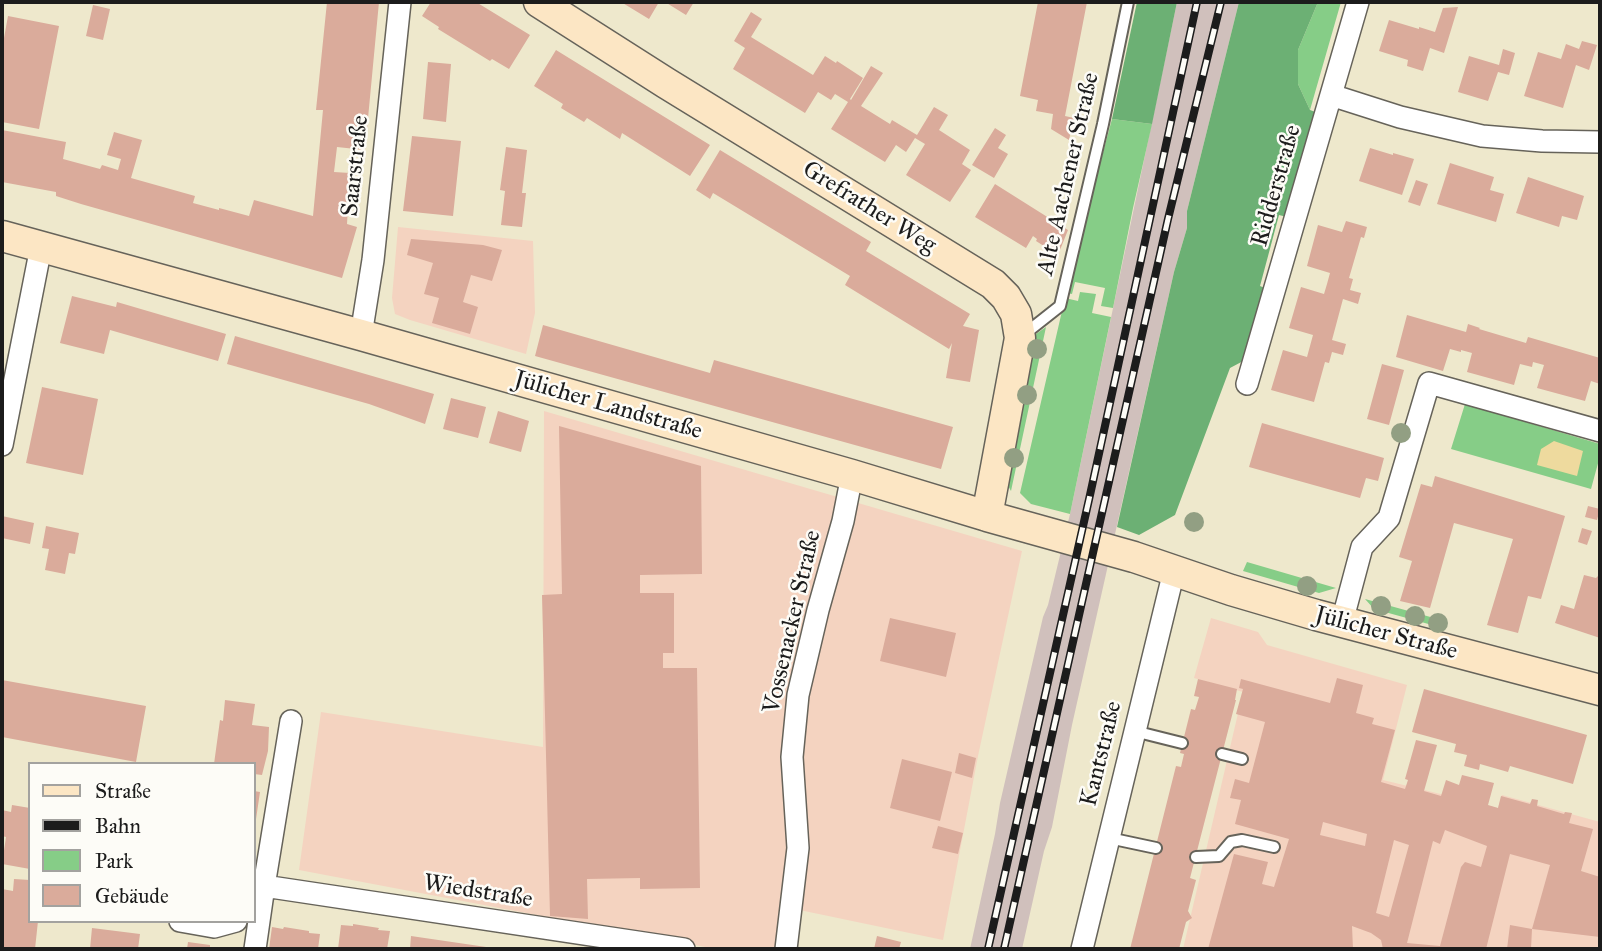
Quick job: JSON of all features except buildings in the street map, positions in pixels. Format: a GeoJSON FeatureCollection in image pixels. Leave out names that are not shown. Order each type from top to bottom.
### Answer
{"type":"FeatureCollection","features":[{"type":"Feature","properties":{"kind":"main road","name":"Grefrather Weg"},"geometry":{"type":"LineString","coordinates":[[539,2],[993,284],[1006,297],[1016,314],[1020,338],[988,516]]}},
{"type":"Feature","properties":{"kind":"main road","name":"Jülicher Landstraße"},"geometry":{"type":"LineString","coordinates":[[2,236],[852,475],[1174,571]]}},
{"type":"Feature","properties":{"kind":"main road","name":"Jülicher Straße"},"geometry":{"type":"LineString","coordinates":[[1174,571],[1342,622],[1600,690]]}},
{"type":"Feature","properties":{"kind":"street","name":"Saarstraße"},"geometry":{"type":"LineString","coordinates":[[361,335],[373,260],[400,2]]}},
{"type":"Feature","properties":{"kind":"street","name":"Ridderstraße"},"geometry":{"type":"LineString","coordinates":[[1247,384],[1357,2]]}},
{"type":"Feature","properties":{"kind":"street"},"geometry":{"type":"LineString","coordinates":[[1331,95],[1400,117],[1482,136],[1600,142]]}},
{"type":"Feature","properties":{"kind":"street"},"geometry":{"type":"LineString","coordinates":[[3,437],[41,247]]}},
{"type":"Feature","properties":{"kind":"street"},"geometry":{"type":"LineString","coordinates":[[1342,622],[1362,547],[1389,518],[1429,383],[1600,431]]}},
{"type":"Feature","properties":{"kind":"street","name":"Vossenacker Straße"},"geometry":{"type":"LineString","coordinates":[[786,949],[798,848],[792,757],[798,695],[843,522],[852,475]]}},
{"type":"Feature","properties":{"kind":"street","name":"Kantstraße"},"geometry":{"type":"LineString","coordinates":[[1082,949],[1174,571]]}},
{"type":"Feature","properties":{"kind":"street"},"geometry":{"type":"LineString","coordinates":[[256,916],[264,886],[291,721]]}},
{"type":"Feature","properties":{"kind":"street","name":"Wiedstraße"},"geometry":{"type":"LineString","coordinates":[[264,886],[684,949]]}},
{"type":"Feature","properties":{"kind":"street"},"geometry":{"type":"LineString","coordinates":[[194,923],[214,926],[227,923]]}},
{"type":"Feature","properties":{"kind":"street"},"geometry":{"type":"LineString","coordinates":[[255,949],[256,923]]}},
{"type":"Feature","properties":{"kind":"lane","name":"Alte Aachener Straße"},"geometry":{"type":"LineString","coordinates":[[1020,338],[1060,306],[1103,124],[1128,2]]}},
{"type":"Feature","properties":{"kind":"lane"},"geometry":{"type":"LineString","coordinates":[[1135,731],[1182,743]]}},
{"type":"Feature","properties":{"kind":"lane"},"geometry":{"type":"LineString","coordinates":[[1222,754],[1242,759]]}},
{"type":"Feature","properties":{"kind":"lane"},"geometry":{"type":"LineString","coordinates":[[1109,838],[1156,848]]}},
{"type":"Feature","properties":{"kind":"lane"},"geometry":{"type":"LineString","coordinates":[[1196,857],[1219,856],[1231,842],[1242,840],[1274,847]]}},
{"type":"Feature","properties":{"kind":"shaded area"},"geometry":{"type":"Polygon","coordinates":[[[1177,2],[1239,2],[1187,211],[1187,228],[1174,272],[1072,725],[1052,827],[1022,949],[970,949],[1000,803],[1070,514],[1177,2]]]}},
{"type":"Feature","properties":{"kind":"shaded area"},"geometry":{"type":"Polygon","coordinates":[[[398,227],[533,241],[535,313],[526,354],[395,314],[392,298],[398,227]]]}},
{"type":"Feature","properties":{"kind":"shaded area"},"geometry":{"type":"Polygon","coordinates":[[[544,411],[1022,551],[978,756],[943,940],[790,908],[784,949],[716,949],[299,870],[321,712],[543,747],[544,411]]]}},
{"type":"Feature","properties":{"kind":"shaded area"},"geometry":{"type":"Polygon","coordinates":[[[1211,618],[1258,632],[1267,645],[1407,685],[1383,780],[1498,808],[1502,795],[1600,822],[1600,949],[1183,949],[1243,692],[1194,678],[1211,618]]]}},
{"type":"Feature","properties":{"kind":"green space"},"geometry":{"type":"Polygon","coordinates":[[[1137,2],[1177,2],[1152,124],[1112,119],[1137,2]]]}},
{"type":"Feature","properties":{"kind":"green space"},"geometry":{"type":"Polygon","coordinates":[[[1239,2],[1318,2],[1298,50],[1298,84],[1310,110],[1318,113],[1287,217],[1279,215],[1260,286],[1267,289],[1247,359],[1230,368],[1175,515],[1139,535],[1117,527],[1174,272],[1187,228],[1187,211],[1239,2]]]}},
{"type":"Feature","properties":{"kind":"green space"},"geometry":{"type":"Polygon","coordinates":[[[1318,2],[1341,2],[1310,110],[1298,84],[1298,50],[1318,2]]]}},
{"type":"Feature","properties":{"kind":"green space"},"geometry":{"type":"Polygon","coordinates":[[[1112,119],[1152,124],[1113,308],[1101,306],[1105,288],[1075,282],[1072,294],[1067,293],[1112,119]]]}},
{"type":"Feature","properties":{"kind":"green space"},"geometry":{"type":"Polygon","coordinates":[[[1080,292],[1096,294],[1092,313],[1111,317],[1070,514],[1031,504],[1020,493],[1065,298],[1078,301],[1080,292]]]}},
{"type":"Feature","properties":{"kind":"green space"},"geometry":{"type":"Polygon","coordinates":[[[1046,327],[1011,491],[1006,475],[1036,334],[1046,327]]]}},
{"type":"Feature","properties":{"kind":"green space"},"geometry":{"type":"Polygon","coordinates":[[[1465,404],[1600,444],[1600,456],[1591,489],[1451,449],[1465,404]]]}},
{"type":"Feature","properties":{"kind":"green space"},"geometry":{"type":"Polygon","coordinates":[[[1247,562],[1336,588],[1319,593],[1243,571],[1247,562]]]}},
{"type":"Feature","properties":{"kind":"green space"},"geometry":{"type":"Polygon","coordinates":[[[1365,599],[1445,621],[1443,628],[1374,609],[1365,599]]]}},
{"type":"Feature","properties":{"kind":"sand"},"geometry":{"type":"Polygon","coordinates":[[[1554,441],[1583,451],[1577,476],[1537,465],[1541,449],[1554,441]]]}},
{"type":"Feature","properties":{"kind":"railway"},"geometry":{"type":"LineString","coordinates":[[988,949],[1197,2]]}},
{"type":"Feature","properties":{"kind":"railway"},"geometry":{"type":"LineString","coordinates":[[1004,949],[1168,219],[1221,2]]}}]}
